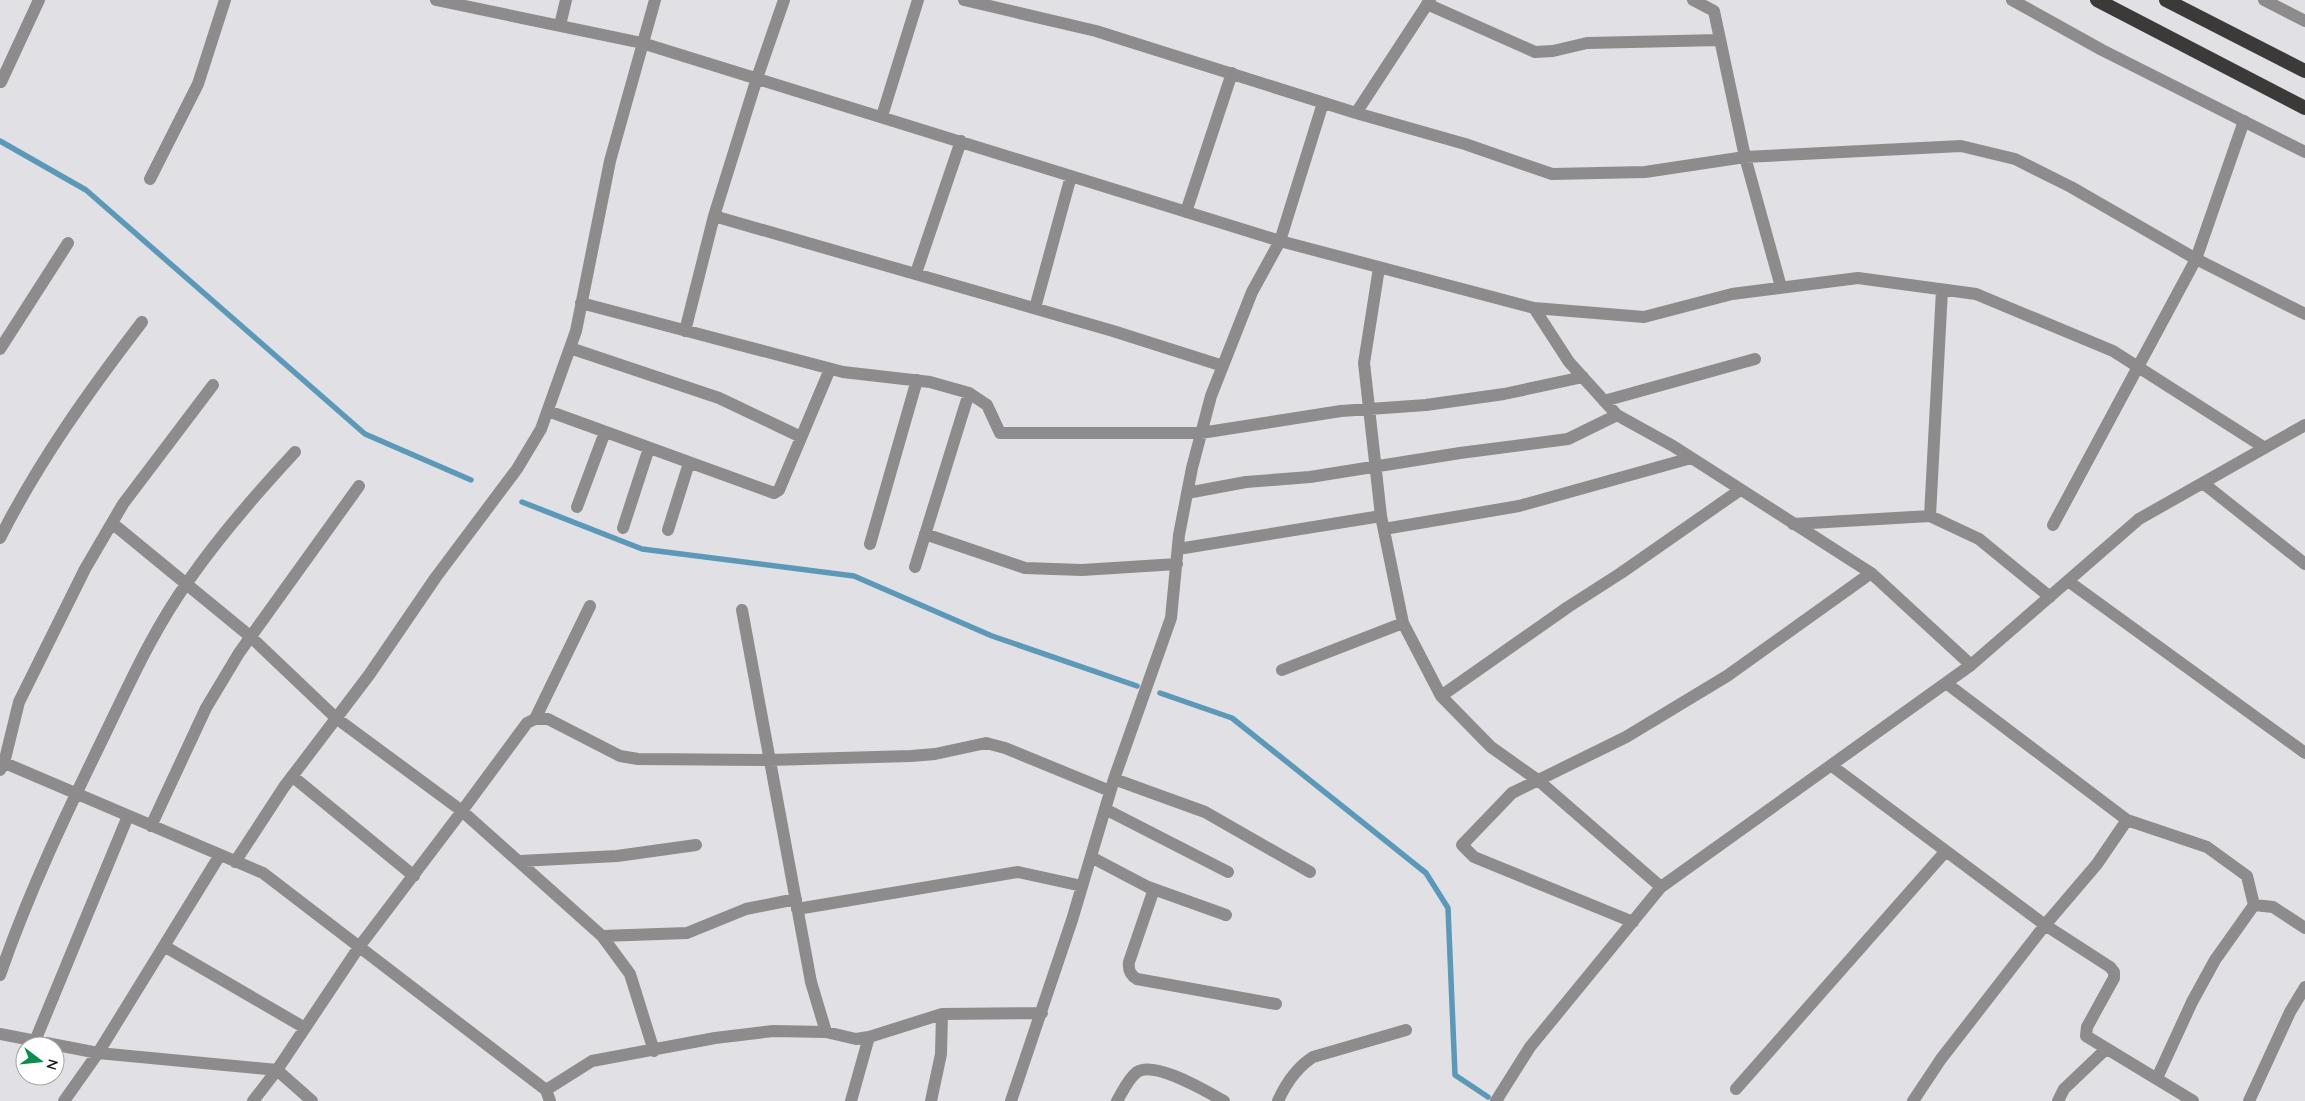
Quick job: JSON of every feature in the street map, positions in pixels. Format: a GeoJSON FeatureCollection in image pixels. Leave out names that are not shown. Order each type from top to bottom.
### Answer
{"type":"FeatureCollection","features":[{"type":"Feature","properties":{"kind":"highway"},"geometry":{"type":"LineString","coordinates":[[2097,0],[2305,108]]}},
{"type":"Feature","properties":{"kind":"highway"},"geometry":{"type":"LineString","coordinates":[[2166,0],[2305,71]]}},
{"type":"Feature","properties":{"kind":"street"},"geometry":{"type":"LineString","coordinates":[[0,82],[38,0]]}},
{"type":"Feature","properties":{"kind":"street"},"geometry":{"type":"LineString","coordinates":[[150,178],[198,84],[225,0]]}},
{"type":"Feature","properties":{"kind":"street"},"geometry":{"type":"LineString","coordinates":[[436,0],[642,43],[1280,241],[1534,308],[1644,317],[1732,294],[1858,278],[1976,294],[2113,351],[2265,448]]}},
{"type":"Feature","properties":{"kind":"street"},"geometry":{"type":"LineString","coordinates":[[560,25],[566,0]]}},
{"type":"Feature","properties":{"kind":"street"},"geometry":{"type":"LineString","coordinates":[[235,862],[292,776],[517,469],[542,429],[570,348],[581,304],[610,162],[655,0]]}},
{"type":"Feature","properties":{"kind":"street"},"geometry":{"type":"LineString","coordinates":[[685,331],[714,216],[757,78],[784,0]]}},
{"type":"Feature","properties":{"kind":"street"},"geometry":{"type":"LineString","coordinates":[[882,116],[918,0]]}},
{"type":"Feature","properties":{"kind":"street"},"geometry":{"type":"LineString","coordinates":[[964,0],[1096,31],[1323,103],[1465,144],[1552,174],[1645,172],[1745,157],[1961,146],[2015,160],[2070,187],[2196,259],[2305,314]]}},
{"type":"Feature","properties":{"kind":"street"},"geometry":{"type":"LineString","coordinates":[[1695,0],[1714,11],[1745,157],[1781,287]]}},
{"type":"Feature","properties":{"kind":"street"},"geometry":{"type":"LineString","coordinates":[[2012,0],[2102,50],[2305,152]]}},
{"type":"Feature","properties":{"kind":"street"},"geometry":{"type":"LineString","coordinates":[[2264,0],[2305,22]]}},
{"type":"Feature","properties":{"kind":"street"},"geometry":{"type":"LineString","coordinates":[[1356,113],[1429,2],[1534,52],[1553,51],[1587,43],[1720,40]]}},
{"type":"Feature","properties":{"kind":"street"},"geometry":{"type":"LineString","coordinates":[[1186,212],[1232,73]]}},
{"type":"Feature","properties":{"kind":"street"},"geometry":{"type":"LineString","coordinates":[[1011,1101],[1042,1013],[1112,785],[1172,618],[1178,549],[1187,493],[1211,396],[1252,292],[1280,241],[1323,103]]}},
{"type":"Feature","properties":{"kind":"street"},"geometry":{"type":"LineString","coordinates":[[2053,526],[2196,259],[2244,121]]}},
{"type":"Feature","properties":{"kind":"street"},"geometry":{"type":"LineString","coordinates":[[916,273],[961,141]]}},
{"type":"Feature","properties":{"kind":"street"},"geometry":{"type":"LineString","coordinates":[[1034,308],[1071,176]]}},
{"type":"Feature","properties":{"kind":"street"},"geometry":{"type":"LineString","coordinates":[[714,216],[916,273],[1223,366]]}},
{"type":"Feature","properties":{"kind":"street"},"geometry":{"type":"LineString","coordinates":[[0,349],[68,243]]}},
{"type":"Feature","properties":{"kind":"street"},"geometry":{"type":"LineString","coordinates":[[1379,268],[1364,363],[1382,523],[1403,623],[1441,696],[1491,747],[1540,781],[1661,887]]}},
{"type":"Feature","properties":{"kind":"street"},"geometry":{"type":"LineString","coordinates":[[1930,516],[1942,290]]}},
{"type":"Feature","properties":{"kind":"street"},"geometry":{"type":"LineString","coordinates":[[581,304],[830,369],[930,382],[969,393],[988,405],[1000,433],[1201,432],[1342,411],[1426,405],[1494,395],[1583,377]]}},
{"type":"Feature","properties":{"kind":"street"},"geometry":{"type":"LineString","coordinates":[[1534,308],[1569,362],[1617,415],[1692,458],[1871,573],[1971,665]]}},
{"type":"Feature","properties":{"kind":"street"},"geometry":{"type":"LineString","coordinates":[[0,538],[48,453],[100,376],[142,322]]}},
{"type":"Feature","properties":{"kind":"street"},"geometry":{"type":"LineString","coordinates":[[570,348],[719,398],[801,438]]}},
{"type":"Feature","properties":{"kind":"street"},"geometry":{"type":"LineString","coordinates":[[1604,401],[1755,360]]}},
{"type":"Feature","properties":{"kind":"street"},"geometry":{"type":"LineString","coordinates":[[548,411],[774,493],[779,490],[830,369]]}},
{"type":"Feature","properties":{"kind":"street"},"geometry":{"type":"LineString","coordinates":[[870,544],[917,380]]}},
{"type":"Feature","properties":{"kind":"street"},"geometry":{"type":"LineString","coordinates":[[213,385],[123,504],[112,523],[53,629],[18,702],[1,765],[76,794],[263,874],[548,1096],[592,1061],[715,1038],[763,1032],[826,1032],[856,1039],[869,1037],[942,1014],[1042,1013]]}},
{"type":"Feature","properties":{"kind":"street"},"geometry":{"type":"LineString","coordinates":[[915,567],[969,393]]}},
{"type":"Feature","properties":{"kind":"street"},"geometry":{"type":"LineString","coordinates":[[1187,493],[1246,482],[1310,477],[1568,439],[1617,415]]}},
{"type":"Feature","properties":{"kind":"street"},"geometry":{"type":"LineString","coordinates":[[1496,1101],[1530,1047],[1661,887],[1971,665],[2139,519],[2305,425]]}},
{"type":"Feature","properties":{"kind":"street"},"geometry":{"type":"LineString","coordinates":[[577,506],[605,432]]}},
{"type":"Feature","properties":{"kind":"street"},"geometry":{"type":"LineString","coordinates":[[624,528],[649,448]]}},
{"type":"Feature","properties":{"kind":"street"},"geometry":{"type":"LineString","coordinates":[[0,975],[19,920],[47,853],[149,644],[186,583],[238,514],[295,452]]}},
{"type":"Feature","properties":{"kind":"street"},"geometry":{"type":"LineString","coordinates":[[1178,549],[1519,506],[1692,458]]}},
{"type":"Feature","properties":{"kind":"street"},"geometry":{"type":"LineString","coordinates":[[668,530],[689,463]]}},
{"type":"Feature","properties":{"kind":"street"},"geometry":{"type":"LineString","coordinates":[[2203,483],[2305,564]]}},
{"type":"Feature","properties":{"kind":"street"},"geometry":{"type":"LineString","coordinates":[[152,826],[206,708],[251,637],[359,486]]}},
{"type":"Feature","properties":{"kind":"street"},"geometry":{"type":"LineString","coordinates":[[1441,696],[1740,490]]}},
{"type":"Feature","properties":{"kind":"street"},"geometry":{"type":"LineString","coordinates":[[1793,524],[1930,516],[1979,539],[2050,597]]}},
{"type":"Feature","properties":{"kind":"street"},"geometry":{"type":"LineString","coordinates":[[112,523],[251,637],[336,718],[462,811],[602,936],[630,974],[654,1050]]}},
{"type":"Feature","properties":{"kind":"street"},"geometry":{"type":"LineString","coordinates":[[925,534],[1025,568],[1082,570],[1177,564]]}},
{"type":"Feature","properties":{"kind":"street"},"geometry":{"type":"LineString","coordinates":[[1633,922],[1474,857],[1462,844],[1512,793],[1540,781],[1626,737],[1727,676],[1871,573]]}},
{"type":"Feature","properties":{"kind":"street"},"geometry":{"type":"LineString","coordinates":[[2068,581],[2305,753]]}},
{"type":"Feature","properties":{"kind":"street"},"geometry":{"type":"LineString","coordinates":[[535,719],[590,606]]}},
{"type":"Feature","properties":{"kind":"street"},"geometry":{"type":"LineString","coordinates":[[742,610],[811,982],[826,1032]]}},
{"type":"Feature","properties":{"kind":"street"},"geometry":{"type":"LineString","coordinates":[[1282,670],[1403,623]]}},
{"type":"Feature","properties":{"kind":"street"},"geometry":{"type":"LineString","coordinates":[[1946,682],[2127,820],[2208,847],[2247,876],[2254,905],[2215,960],[2192,1002],[2156,1078]]}},
{"type":"Feature","properties":{"kind":"street"},"geometry":{"type":"LineString","coordinates":[[254,1101],[277,1070],[359,947],[414,876],[526,723],[535,719],[540,718],[556,722],[628,758],[770,760],[924,756],[986,742],[1112,785],[1205,812],[1310,872]]}},
{"type":"Feature","properties":{"kind":"street"},"geometry":{"type":"LineString","coordinates":[[1832,766],[1945,852],[2045,925],[2114,972],[2114,978],[2086,1031],[2089,1039],[2193,1101]]}},
{"type":"Feature","properties":{"kind":"street"},"geometry":{"type":"LineString","coordinates":[[292,776],[414,876]]}},
{"type":"Feature","properties":{"kind":"street"},"geometry":{"type":"LineString","coordinates":[[1105,809],[1228,872]]}},
{"type":"Feature","properties":{"kind":"street"},"geometry":{"type":"LineString","coordinates":[[37,1036],[128,816]]}},
{"type":"Feature","properties":{"kind":"street"},"geometry":{"type":"LineString","coordinates":[[1913,1101],[1941,1059],[2045,925],[2097,864],[2127,820]]}},
{"type":"Feature","properties":{"kind":"street"},"geometry":{"type":"LineString","coordinates":[[520,861],[617,856],[696,845]]}},
{"type":"Feature","properties":{"kind":"street"},"geometry":{"type":"LineString","coordinates":[[1736,1090],[1945,852]]}},
{"type":"Feature","properties":{"kind":"street"},"geometry":{"type":"LineString","coordinates":[[64,1101],[98,1053],[220,855]]}},
{"type":"Feature","properties":{"kind":"street"},"geometry":{"type":"LineString","coordinates":[[1091,856],[1154,889],[1226,915]]}},
{"type":"Feature","properties":{"kind":"street"},"geometry":{"type":"LineString","coordinates":[[602,936],[688,933],[746,909],[797,904],[1018,872],[1082,886]]}},
{"type":"Feature","properties":{"kind":"street"},"geometry":{"type":"LineString","coordinates":[[1154,889],[1129,962],[1129,972],[1132,976],[1137,979],[1276,1004]]}},
{"type":"Feature","properties":{"kind":"street"},"geometry":{"type":"LineString","coordinates":[[2254,905],[2273,907],[2305,928]]}},
{"type":"Feature","properties":{"kind":"street"},"geometry":{"type":"LineString","coordinates":[[164,946],[305,1028]]}},
{"type":"Feature","properties":{"kind":"street"},"geometry":{"type":"LineString","coordinates":[[2249,1101],[2290,1012],[2305,987]]}},
{"type":"Feature","properties":{"kind":"street"},"geometry":{"type":"LineString","coordinates":[[931,1101],[941,1054],[942,1014]]}},
{"type":"Feature","properties":{"kind":"street"},"geometry":{"type":"LineString","coordinates":[[1278,1101],[1292,1076],[1303,1063],[1313,1057],[1406,1030]]}},
{"type":"Feature","properties":{"kind":"street"},"geometry":{"type":"LineString","coordinates":[[0,1034],[15,1037]]}},
{"type":"Feature","properties":{"kind":"street"},"geometry":{"type":"LineString","coordinates":[[851,1101],[869,1037]]}},
{"type":"Feature","properties":{"kind":"street"},"geometry":{"type":"LineString","coordinates":[[65,1047],[98,1053],[277,1070],[312,1101]]}},
{"type":"Feature","properties":{"kind":"street"},"geometry":{"type":"LineString","coordinates":[[2058,1101],[2064,1090],[2106,1049]]}},
{"type":"Feature","properties":{"kind":"street"},"geometry":{"type":"LineString","coordinates":[[1117,1101],[1128,1081],[1138,1072],[1145,1069],[1162,1071],[1224,1101]]}},
{"type":"Feature","properties":{"kind":"waterway"},"geometry":{"type":"LineString","coordinates":[[0,141],[86,190],[365,434],[471,480]]}},
{"type":"Feature","properties":{"kind":"waterway"},"geometry":{"type":"LineString","coordinates":[[522,502],[642,549],[854,576],[992,636],[1137,686]]}},
{"type":"Feature","properties":{"kind":"waterway"},"geometry":{"type":"LineString","coordinates":[[1160,693],[1232,718],[1426,873],[1448,908],[1455,1075],[1488,1097]]}}]}
